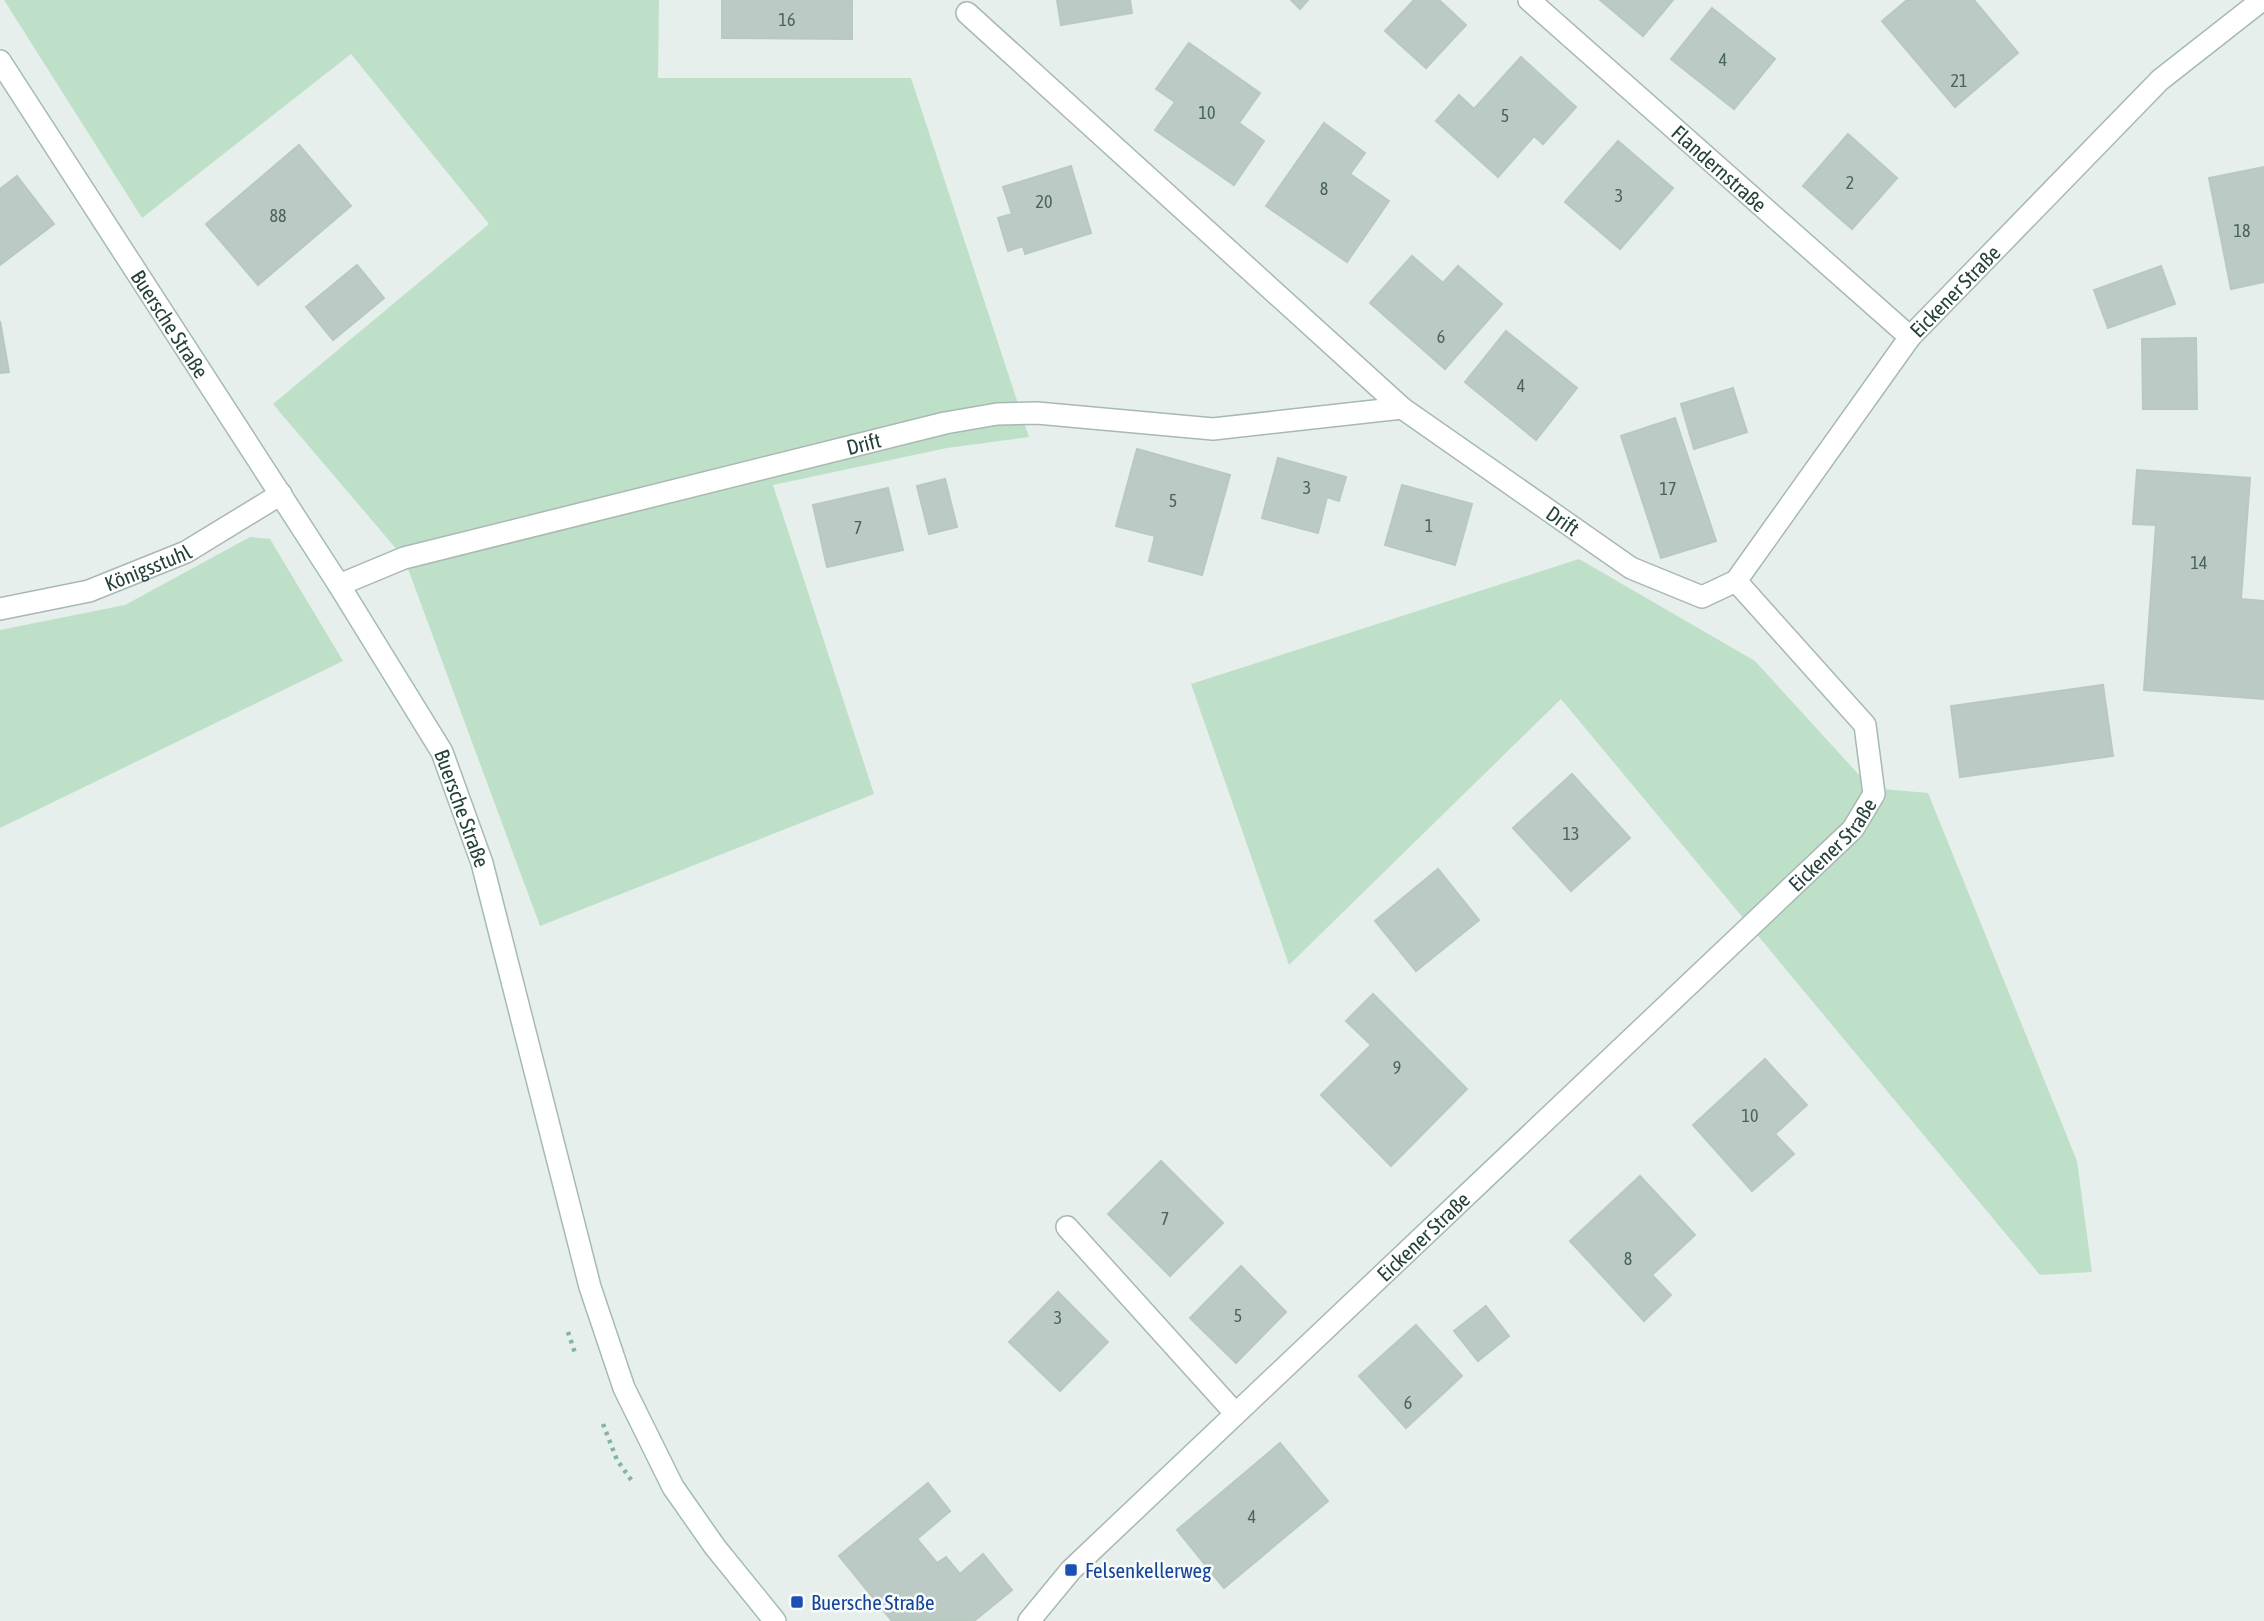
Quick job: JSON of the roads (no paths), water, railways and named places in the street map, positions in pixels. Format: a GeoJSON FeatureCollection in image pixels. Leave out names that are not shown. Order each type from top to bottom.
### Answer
{"type":"FeatureCollection","features":[{"type":"Feature","properties":{"kind":"street","name":"Flandernstraße"},"geometry":{"type":"LineString","coordinates":[[1529,0],[1910,337]]}},
{"type":"Feature","properties":{"kind":"street","name":"Eickener Straße"},"geometry":{"type":"LineString","coordinates":[[1029,1621],[1071,1570],[1234,1413],[1853,829],[1874,794],[1866,725],[1736,581],[1910,337],[2160,80],[2262,0]]}},
{"type":"Feature","properties":{"kind":"street","name":"Drift"},"geometry":{"type":"LineString","coordinates":[[967,13],[1402,408],[1631,568],[1702,597],[1736,581]]}},
{"type":"Feature","properties":{"kind":"street","name":"Buersche Straße"},"geometry":{"type":"LineString","coordinates":[[0,61],[339,585],[442,752],[482,863],[590,1287],[624,1388],[673,1487],[715,1547],[775,1621]]}},
{"type":"Feature","properties":{"kind":"street","name":"Drift"},"geometry":{"type":"LineString","coordinates":[[339,585],[404,558],[945,423],[984,416],[1037,413],[1213,429],[1402,408]]}},
{"type":"Feature","properties":{"kind":"street","name":"Königsstuhl"},"geometry":{"type":"LineString","coordinates":[[0,609],[89,591],[186,552],[281,495]]}},
{"type":"Feature","properties":{"kind":"street"},"geometry":{"type":"LineString","coordinates":[[1067,1227],[1234,1413]]}},
{"type":"Feature","properties":{"kind":"place","name":"Felsenkellerweg"},"geometry":{"type":"Point","coordinates":[1071,1570]}},
{"type":"Feature","properties":{"kind":"place","name":"Buersche Straße"},"geometry":{"type":"Point","coordinates":[797,1602]}}]}
